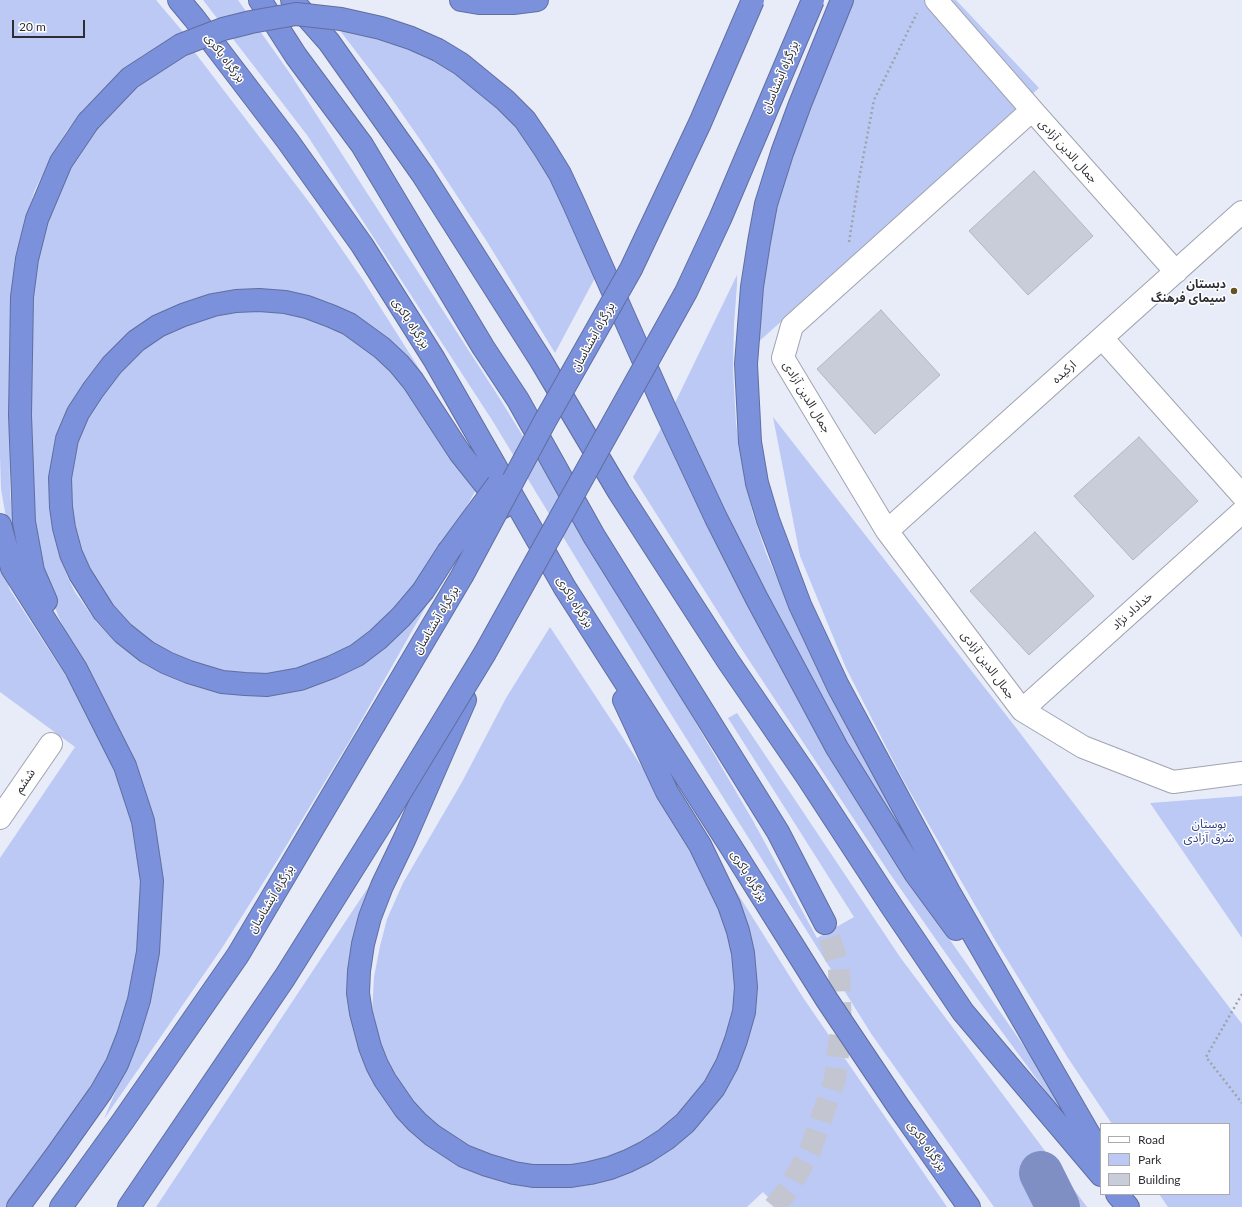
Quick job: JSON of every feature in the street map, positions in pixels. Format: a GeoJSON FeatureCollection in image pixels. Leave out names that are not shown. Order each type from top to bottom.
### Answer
{"type":"FeatureCollection","features":[{"type":"Feature","properties":{"kind":"highway","name":"بزرگراه باکری"},"geometry":{"type":"LineString","coordinates":[[179,0],[287,140],[362,245],[434,359],[560,579],[827,1000],[898,1106],[969,1207]]}},
{"type":"Feature","properties":{"kind":"highway"},"geometry":{"type":"LineString","coordinates":[[260,0],[296,56],[362,145],[483,347],[518,400],[594,536],[778,832],[825,923]]}},
{"type":"Feature","properties":{"kind":"highway"},"geometry":{"type":"LineString","coordinates":[[292,0],[329,42],[423,175],[540,359],[619,492],[728,661],[806,775],[892,907],[963,1012],[1100,1174]]}},
{"type":"Feature","properties":{"kind":"highway"},"geometry":{"type":"LineString","coordinates":[[461,0],[480,3],[513,3],[537,0]]}},
{"type":"Feature","properties":{"kind":"highway","name":"بزرگراه آبشناسان"},"geometry":{"type":"LineString","coordinates":[[61,1207],[238,955],[462,576],[545,421],[631,269],[700,123],[753,0]]}},
{"type":"Feature","properties":{"kind":"highway","name":"بزرگراه آبشناسان"},"geometry":{"type":"LineString","coordinates":[[129,1207],[285,977],[389,811],[485,653],[656,349],[686,292],[720,219],[813,0]]}},
{"type":"Feature","properties":{"kind":"highway"},"geometry":{"type":"LineString","coordinates":[[842,0],[800,104],[782,153],[766,204],[752,287],[746,364],[747,403],[751,449],[758,483],[768,520],[800,605],[838,686],[941,878],[1100,1153]]}},
{"type":"Feature","properties":{"kind":"highway"},"geometry":{"type":"LineString","coordinates":[[18,1207],[56,1157],[101,1092],[116,1064],[128,1036],[139,1000],[148,952],[152,881],[143,821],[125,766],[76,669],[33,571],[24,522],[20,416],[22,297],[27,258],[37,219],[61,162],[88,122],[130,78],[181,45],[223,29],[251,22],[296,14],[341,19],[380,28],[411,38],[438,50],[461,64],[505,100],[525,120],[560,174],[665,409],[716,518],[837,748],[915,873],[1022,1019]]}},
{"type":"Feature","properties":{"kind":"highway"},"geometry":{"type":"LineString","coordinates":[[545,421],[448,552],[423,591],[401,617],[357,655],[332,667],[300,679],[267,685],[222,682],[195,674],[167,663],[148,652],[123,633],[104,612],[80,574],[71,554],[64,528],[61,507],[60,478],[67,439],[78,413],[112,365],[136,341],[158,326],[183,315],[213,305],[236,301],[259,300],[285,302],[308,307],[349,324],[382,348],[399,364],[413,381],[460,453],[560,579]]}},
{"type":"Feature","properties":{"kind":"highway"},"geometry":{"type":"LineString","coordinates":[[0,526],[12,568],[76,669]]}},
{"type":"Feature","properties":{"kind":"highway"},"geometry":{"type":"LineString","coordinates":[[485,653],[405,838],[382,886],[370,917],[363,944],[359,971],[358,993],[361,1013],[370,1047],[385,1080],[405,1109],[432,1135],[464,1156],[514,1173],[571,1176],[590,1173],[610,1168],[646,1152],[666,1139],[700,1106],[714,1088],[727,1064],[744,1012],[746,987],[739,938],[724,892],[700,845],[667,792],[587,621]]}},
{"type":"Feature","properties":{"kind":"highway"},"geometry":{"type":"LineString","coordinates":[[1118,1195],[1128,1207]]}},
{"type":"Feature","properties":{"kind":"highway"},"geometry":{"type":"LineString","coordinates":[[1125,1195],[1131,1207]]}},
{"type":"Feature","properties":{"kind":"street"},"geometry":{"type":"LineString","coordinates":[[928,4],[1032,110]]}},
{"type":"Feature","properties":{"kind":"street","name":"جمال الدین آزادی"},"geometry":{"type":"LineString","coordinates":[[1176,272],[1032,110],[792,326],[782,358],[887,531],[1022,710],[1083,747],[1173,782],[1242,772]]}},
{"type":"Feature","properties":{"kind":"street","name":"ارکیده"},"geometry":{"type":"LineString","coordinates":[[887,531],[1242,212]]}},
{"type":"Feature","properties":{"kind":"street"},"geometry":{"type":"LineString","coordinates":[[1102,338],[1242,495]]}},
{"type":"Feature","properties":{"kind":"street","name":"خداداد نژاد"},"geometry":{"type":"LineString","coordinates":[[1022,710],[1242,512]]}},
{"type":"Feature","properties":{"kind":"street","name":"ششم"},"geometry":{"type":"LineString","coordinates":[[0,818],[51,744]]}},
{"type":"Feature","properties":{"kind":"path"},"geometry":{"type":"LineString","coordinates":[[849,275],[848,246],[874,100],[928,4]]}},
{"type":"Feature","properties":{"kind":"path"},"geometry":{"type":"LineString","coordinates":[[1242,994],[1206,1057],[1242,1103]]}},
{"type":"Feature","properties":{"kind":"green space"},"geometry":{"type":"Polygon","coordinates":[[[0,0],[156,0],[184,33],[142,56],[118,75],[84,109],[66,132],[50,159],[34,192],[23,228],[14,272],[10,324],[10,493],[14,532],[21,563],[7,523],[1,489],[0,0]]]}},
{"type":"Feature","properties":{"kind":"green space"},"geometry":{"type":"Polygon","coordinates":[[[203,0],[238,0],[289,72],[500,399],[622,597],[752,819],[817,938],[854,917],[728,718],[737,713],[900,957],[1087,1207],[994,1207],[872,1035],[664,703],[492,420],[307,135],[203,0]]]}},
{"type":"Feature","properties":{"kind":"green space"},"geometry":{"type":"Polygon","coordinates":[[[850,0],[956,0],[1039,88],[754,346],[768,235],[786,166],[850,0]]]}},
{"type":"Feature","properties":{"kind":"green space"},"geometry":{"type":"Polygon","coordinates":[[[338,28],[370,34],[429,55],[473,83],[515,125],[529,143],[555,187],[596,276],[555,353],[486,240],[421,141],[387,92],[338,28]]]}},
{"type":"Feature","properties":{"kind":"green space"},"geometry":{"type":"Polygon","coordinates":[[[193,50],[312,206],[363,280],[420,370],[441,409],[363,321],[344,309],[328,302],[305,295],[280,292],[198,299],[175,306],[156,316],[127,336],[112,349],[99,365],[71,407],[61,559],[75,592],[97,623],[113,639],[145,665],[178,680],[202,687],[280,693],[292,692],[307,688],[450,564],[349,742],[280,856],[222,948],[104,1119],[136,1042],[154,961],[132,759],[117,725],[80,660],[59,618],[37,559],[31,524],[30,307],[44,222],[71,158],[131,88],[193,50]]]}},
{"type":"Feature","properties":{"kind":"green space"},"geometry":{"type":"Polygon","coordinates":[[[737,275],[733,369],[736,423],[744,476],[753,514],[766,553],[795,619],[935,883],[895,826],[822,700],[771,606],[672,409],[737,275]]]}},
{"type":"Feature","properties":{"kind":"green space"},"geometry":{"type":"Polygon","coordinates":[[[286,310],[342,329],[393,368],[476,490],[441,551],[399,609],[349,650],[319,664],[276,675],[241,675],[204,668],[174,656],[147,641],[130,626],[111,605],[85,564],[74,532],[69,482],[74,455],[83,429],[97,401],[107,386],[138,353],[162,336],[188,324],[216,315],[232,311],[286,310]]]}},
{"type":"Feature","properties":{"kind":"green space"},"geometry":{"type":"Polygon","coordinates":[[[773,417],[1017,729],[1242,1024],[1242,1207],[1168,1207],[1160,1195],[1230,1195],[1230,1123],[1111,1123],[1068,1058],[995,940],[902,778],[846,668],[800,556],[773,417]]]}},
{"type":"Feature","properties":{"kind":"green space"},"geometry":{"type":"Polygon","coordinates":[[[663,425],[894,855],[941,927],[1037,1065],[1095,1158],[977,998],[888,871],[735,639],[633,477],[663,425]]]}},
{"type":"Feature","properties":{"kind":"green space"},"geometry":{"type":"Polygon","coordinates":[[[0,564],[10,590],[94,719],[116,766],[133,821],[140,870],[142,915],[135,971],[128,1008],[116,1041],[100,1071],[70,1119],[8,1207],[0,1207],[0,858],[75,747],[0,692],[0,564]]]}},
{"type":"Feature","properties":{"kind":"green space"},"geometry":{"type":"Polygon","coordinates":[[[550,627],[694,846],[730,934],[736,974],[735,1003],[726,1042],[702,1090],[668,1126],[630,1151],[580,1166],[536,1167],[487,1156],[446,1134],[411,1103],[388,1069],[372,1013],[374,977],[380,946],[387,919],[403,883],[462,782],[506,698],[550,627]]]}},
{"type":"Feature","properties":{"kind":"green space","name":"بوستان شرق آزادی"},"geometry":{"type":"Polygon","coordinates":[[[1242,796],[1242,938],[1150,803],[1242,796]]]}},
{"type":"Feature","properties":{"kind":"green space"},"geometry":{"type":"Polygon","coordinates":[[[381,868],[352,1023],[357,1042],[364,1063],[387,1102],[406,1124],[463,1165],[622,1175],[745,1043],[724,872],[804,999],[947,1207],[778,1207],[763,1192],[747,1207],[156,1207],[381,868]]]}},
{"type":"Feature","properties":{"kind":"building"},"geometry":{"type":"Polygon","coordinates":[[[1034,171],[1093,236],[1028,295],[969,231],[1034,171]]]}},
{"type":"Feature","properties":{"kind":"building"},"geometry":{"type":"Polygon","coordinates":[[[881,310],[940,375],[875,434],[817,369],[881,310]]]}},
{"type":"Feature","properties":{"kind":"building"},"geometry":{"type":"Polygon","coordinates":[[[1139,437],[1198,501],[1133,560],[1074,496],[1139,437]]]}},
{"type":"Feature","properties":{"kind":"building"},"geometry":{"type":"Polygon","coordinates":[[[1035,532],[1094,596],[1029,655],[970,591],[1035,532]]]}},
{"type":"Feature","properties":{"kind":"waterway"},"geometry":{"type":"LineString","coordinates":[[1041,1173],[1058,1207]]}},
{"type":"Feature","properties":{"kind":"tunnel"},"geometry":{"type":"LineString","coordinates":[[774,1207],[788,1190],[810,1151],[835,1079],[841,1029],[839,968],[825,923]]}},
{"type":"Feature","properties":{"kind":"place","name":"دبستان سیمای فرهنگ"},"geometry":{"type":"Point","coordinates":[1234,291]}}]}
